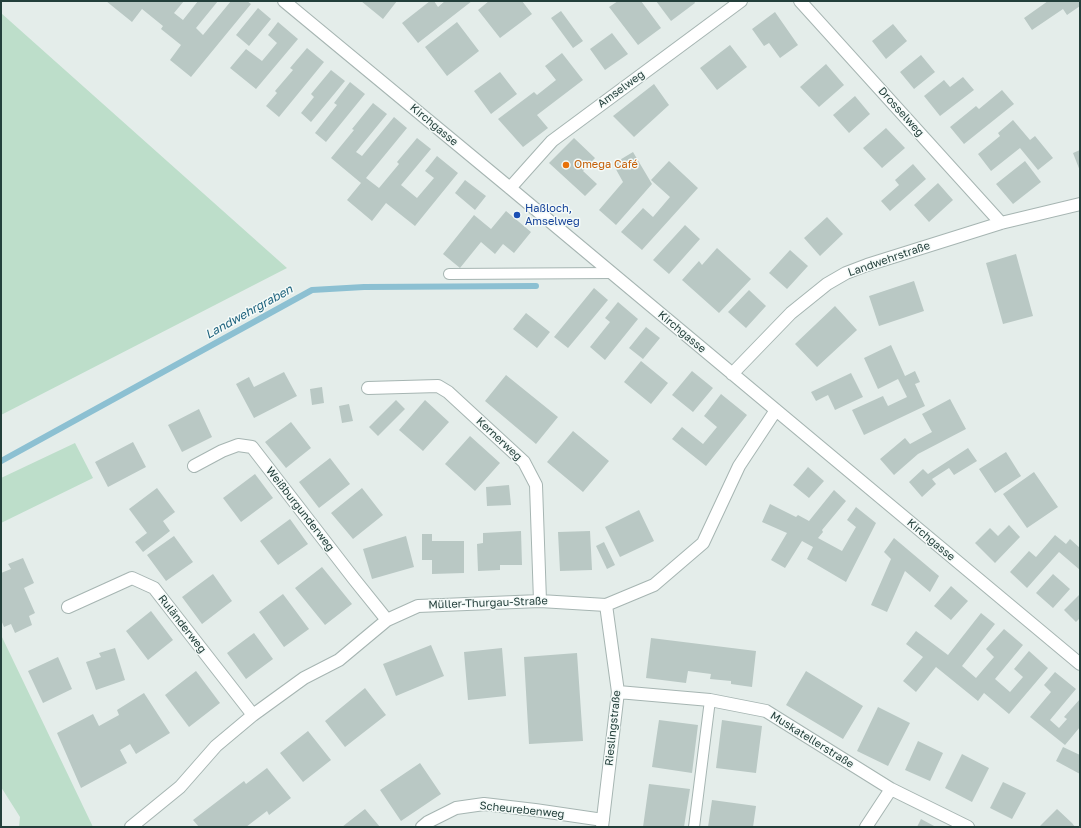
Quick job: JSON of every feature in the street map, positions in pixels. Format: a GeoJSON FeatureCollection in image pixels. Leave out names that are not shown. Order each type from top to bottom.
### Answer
{"type":"FeatureCollection","features":[{"type":"Feature","properties":{"kind":"street","name":"Kirchgasse"},"geometry":{"type":"LineString","coordinates":[[284,1],[612,272],[1080,664]]}},
{"type":"Feature","properties":{"kind":"street","name":"Amselweg"},"geometry":{"type":"LineString","coordinates":[[510,188],[552,140],[739,1]]}},
{"type":"Feature","properties":{"kind":"street","name":"Drosselweg"},"geometry":{"type":"LineString","coordinates":[[800,1],[1001,223]]}},
{"type":"Feature","properties":{"kind":"street","name":"Landwehrstraße"},"geometry":{"type":"LineString","coordinates":[[732,374],[791,313],[827,284],[846,273],[867,264],[1001,223],[1080,204]]}},
{"type":"Feature","properties":{"kind":"street","name":"Kernerweg"},"geometry":{"type":"LineString","coordinates":[[368,388],[438,386],[448,392],[524,462],[536,485],[540,600]]}},
{"type":"Feature","properties":{"kind":"street","name":"Müller-Thurgau-Straße"},"geometry":{"type":"LineString","coordinates":[[131,827],[180,787],[216,746],[253,715],[304,678],[339,660],[387,620],[418,606],[540,600],[606,605],[654,585],[703,543],[740,466],[776,410]]}},
{"type":"Feature","properties":{"kind":"street","name":"Weißburgunderweg"},"geometry":{"type":"LineString","coordinates":[[194,466],[222,451],[238,445],[252,447],[387,620]]}},
{"type":"Feature","properties":{"kind":"street","name":"Ruländerweg"},"geometry":{"type":"LineString","coordinates":[[68,607],[132,578],[154,588],[253,715]]}},
{"type":"Feature","properties":{"kind":"street","name":"Rieslingstraße"},"geometry":{"type":"LineString","coordinates":[[602,824],[618,692],[606,605]]}},
{"type":"Feature","properties":{"kind":"street","name":"Muskatellerstraße"},"geometry":{"type":"LineString","coordinates":[[618,692],[710,700],[766,710],[891,789],[968,827]]}},
{"type":"Feature","properties":{"kind":"street"},"geometry":{"type":"LineString","coordinates":[[866,827],[891,789]]}},
{"type":"Feature","properties":{"kind":"street","name":"Scheurebenweg"},"geometry":{"type":"LineString","coordinates":[[422,827],[428,822],[456,808],[484,804],[534,810],[602,824]]}},
{"type":"Feature","properties":{"kind":"lane"},"geometry":{"type":"LineString","coordinates":[[449,274],[612,272]]}},
{"type":"Feature","properties":{"kind":"lane"},"geometry":{"type":"LineString","coordinates":[[694,827],[710,700]]}},
{"type":"Feature","properties":{"kind":"green space"},"geometry":{"type":"Polygon","coordinates":[[[1,13],[287,268],[1,415],[1,13]]]}},
{"type":"Feature","properties":{"kind":"green space"},"geometry":{"type":"Polygon","coordinates":[[[75,443],[93,478],[1,523],[1,478],[75,443]]]}},
{"type":"Feature","properties":{"kind":"green space"},"geometry":{"type":"Polygon","coordinates":[[[1,635],[93,827],[19,827],[20,817],[1,787],[1,635]]]}},
{"type":"Feature","properties":{"kind":"building"},"geometry":{"type":"Polygon","coordinates":[[[106,1],[184,1],[174,13],[183,20],[198,1],[218,1],[196,28],[203,35],[231,1],[247,1],[251,4],[191,77],[170,60],[181,45],[161,29],[163,26],[142,9],[132,22],[106,1]]]}},
{"type":"Feature","properties":{"kind":"building"},"geometry":{"type":"Polygon","coordinates":[[[361,1],[397,1],[383,19],[361,1]]]}},
{"type":"Feature","properties":{"kind":"building"},"geometry":{"type":"Polygon","coordinates":[[[430,1],[434,1],[438,7],[445,1],[472,1],[418,43],[402,23],[430,1]]]}},
{"type":"Feature","properties":{"kind":"building"},"geometry":{"type":"Polygon","coordinates":[[[489,1],[522,1],[532,14],[500,38],[478,10],[489,1]]]}},
{"type":"Feature","properties":{"kind":"building"},"geometry":{"type":"Polygon","coordinates":[[[618,1],[641,1],[661,28],[638,45],[609,7],[618,1]]]}},
{"type":"Feature","properties":{"kind":"building"},"geometry":{"type":"Polygon","coordinates":[[[656,1],[694,1],[695,3],[671,21],[656,1]]]}},
{"type":"Feature","properties":{"kind":"building"},"geometry":{"type":"Polygon","coordinates":[[[1048,1],[1080,1],[1080,6],[1067,15],[1063,9],[1032,30],[1024,18],[1048,1]]]}},
{"type":"Feature","properties":{"kind":"building"},"geometry":{"type":"Polygon","coordinates":[[[258,8],[271,19],[249,46],[236,35],[258,8]]]}},
{"type":"Feature","properties":{"kind":"building"},"geometry":{"type":"Polygon","coordinates":[[[561,11],[583,41],[573,48],[551,18],[561,11]]]}},
{"type":"Feature","properties":{"kind":"building"},"geometry":{"type":"Polygon","coordinates":[[[775,12],[798,45],[780,58],[769,43],[764,46],[752,29],[775,12]]]}},
{"type":"Feature","properties":{"kind":"building"},"geometry":{"type":"Polygon","coordinates":[[[278,22],[298,39],[256,89],[230,68],[246,49],[262,61],[277,43],[268,35],[278,22]]]}},
{"type":"Feature","properties":{"kind":"building"},"geometry":{"type":"Polygon","coordinates":[[[457,22],[479,51],[447,76],[425,47],[457,22]]]}},
{"type":"Feature","properties":{"kind":"building"},"geometry":{"type":"Polygon","coordinates":[[[893,24],[907,41],[886,59],[872,41],[893,24]]]}},
{"type":"Feature","properties":{"kind":"building"},"geometry":{"type":"Polygon","coordinates":[[[612,33],[628,54],[605,70],[590,49],[612,33]]]}},
{"type":"Feature","properties":{"kind":"building"},"geometry":{"type":"Polygon","coordinates":[[[730,45],[747,67],[717,90],[700,68],[730,45]]]}},
{"type":"Feature","properties":{"kind":"building"},"geometry":{"type":"Polygon","coordinates":[[[307,48],[324,62],[279,117],[266,106],[277,93],[275,91],[293,70],[290,68],[307,48]]]}},
{"type":"Feature","properties":{"kind":"building"},"geometry":{"type":"Polygon","coordinates":[[[562,53],[583,80],[537,115],[548,128],[523,147],[498,119],[534,92],[537,95],[556,80],[545,66],[562,53]]]}},
{"type":"Feature","properties":{"kind":"building"},"geometry":{"type":"Polygon","coordinates":[[[921,55],[935,72],[914,89],[900,72],[921,55]]]}},
{"type":"Feature","properties":{"kind":"building"},"geometry":{"type":"Polygon","coordinates":[[[826,64],[844,85],[819,107],[800,87],[826,64]]]}},
{"type":"Feature","properties":{"kind":"building"},"geometry":{"type":"Polygon","coordinates":[[[331,70],[345,81],[311,122],[301,113],[314,97],[311,94],[331,70]]]}},
{"type":"Feature","properties":{"kind":"building"},"geometry":{"type":"Polygon","coordinates":[[[500,72],[517,94],[491,114],[474,91],[500,72]]]}},
{"type":"Feature","properties":{"kind":"building"},"geometry":{"type":"Polygon","coordinates":[[[963,77],[974,90],[940,116],[924,96],[944,80],[950,87],[963,77]]]}},
{"type":"Feature","properties":{"kind":"building"},"geometry":{"type":"Polygon","coordinates":[[[350,82],[365,94],[326,142],[315,133],[337,105],[334,103],[350,82]]]}},
{"type":"Feature","properties":{"kind":"building"},"geometry":{"type":"Polygon","coordinates":[[[654,84],[669,105],[634,137],[613,116],[654,84]]]}},
{"type":"Feature","properties":{"kind":"building"},"geometry":{"type":"Polygon","coordinates":[[[1002,90],[1014,104],[964,144],[950,127],[976,106],[979,109],[1002,90]]]}},
{"type":"Feature","properties":{"kind":"building"},"geometry":{"type":"Polygon","coordinates":[[[855,96],[870,114],[849,133],[833,115],[855,96]]]}},
{"type":"Feature","properties":{"kind":"building"},"geometry":{"type":"Polygon","coordinates":[[[373,103],[387,114],[356,152],[362,156],[394,117],[407,128],[366,178],[379,188],[399,164],[397,162],[417,138],[431,149],[401,185],[417,198],[434,178],[425,171],[437,156],[458,173],[415,226],[386,203],[372,221],[347,200],[361,183],[331,158],[354,130],[352,129],[373,103]]]}},
{"type":"Feature","properties":{"kind":"building"},"geometry":{"type":"Polygon","coordinates":[[[1013,120],[1030,140],[1035,136],[1053,158],[1038,170],[1020,148],[991,171],[978,154],[1000,136],[998,133],[1013,120]]]}},
{"type":"Feature","properties":{"kind":"building"},"geometry":{"type":"Polygon","coordinates":[[[886,128],[905,148],[882,168],[863,148],[886,128]]]}},
{"type":"Feature","properties":{"kind":"building"},"geometry":{"type":"Polygon","coordinates":[[[574,138],[595,158],[583,171],[597,184],[585,196],[549,163],[574,138]]]}},
{"type":"Feature","properties":{"kind":"building"},"geometry":{"type":"Polygon","coordinates":[[[1080,150],[1080,171],[1073,153],[1080,150]]]}},
{"type":"Feature","properties":{"kind":"building"},"geometry":{"type":"Polygon","coordinates":[[[633,152],[652,184],[616,225],[599,210],[623,182],[613,164],[633,152]]]}},
{"type":"Feature","properties":{"kind":"building"},"geometry":{"type":"Polygon","coordinates":[[[669,161],[698,188],[642,250],[621,232],[643,208],[653,217],[670,197],[651,180],[669,161]]]}},
{"type":"Feature","properties":{"kind":"building"},"geometry":{"type":"Polygon","coordinates":[[[1025,161],[1041,182],[1013,204],[996,184],[1025,161]]]}},
{"type":"Feature","properties":{"kind":"building"},"geometry":{"type":"Polygon","coordinates":[[[913,164],[926,179],[890,211],[881,201],[899,185],[895,180],[913,164]]]}},
{"type":"Feature","properties":{"kind":"building"},"geometry":{"type":"Polygon","coordinates":[[[465,180],[486,196],[475,210],[455,193],[465,180]]]}},
{"type":"Feature","properties":{"kind":"building"},"geometry":{"type":"Polygon","coordinates":[[[938,183],[953,200],[929,222],[914,205],[938,183]]]}},
{"type":"Feature","properties":{"kind":"building"},"geometry":{"type":"Polygon","coordinates":[[[506,211],[531,232],[514,253],[503,244],[495,254],[481,242],[460,268],[443,254],[474,215],[491,229],[506,211]]]}},
{"type":"Feature","properties":{"kind":"building"},"geometry":{"type":"Polygon","coordinates":[[[827,217],[843,234],[820,256],[804,238],[827,217]]]}},
{"type":"Feature","properties":{"kind":"building"},"geometry":{"type":"Polygon","coordinates":[[[685,225],[700,239],[669,274],[653,260],[685,225]]]}},
{"type":"Feature","properties":{"kind":"building"},"geometry":{"type":"Polygon","coordinates":[[[717,248],[751,279],[719,313],[682,280],[699,261],[702,265],[717,248]]]}},
{"type":"Feature","properties":{"kind":"building"},"geometry":{"type":"Polygon","coordinates":[[[790,250],[808,266],[787,289],[769,273],[790,250]]]}},
{"type":"Feature","properties":{"kind":"building"},"geometry":{"type":"Polygon","coordinates":[[[1016,254],[1033,316],[1003,324],[986,263],[1016,254]]]}},
{"type":"Feature","properties":{"kind":"building"},"geometry":{"type":"Polygon","coordinates":[[[914,281],[924,311],[879,326],[869,296],[914,281]]]}},
{"type":"Feature","properties":{"kind":"building"},"geometry":{"type":"Polygon","coordinates":[[[594,288],[608,300],[568,348],[554,337],[594,288]]]}},
{"type":"Feature","properties":{"kind":"building"},"geometry":{"type":"Polygon","coordinates":[[[749,290],[766,306],[746,328],[728,312],[749,290]]]}},
{"type":"Feature","properties":{"kind":"building"},"geometry":{"type":"Polygon","coordinates":[[[618,302],[638,319],[605,360],[590,347],[610,322],[605,318],[618,302]]]}},
{"type":"Feature","properties":{"kind":"building"},"geometry":{"type":"Polygon","coordinates":[[[835,306],[857,330],[817,367],[795,344],[835,306]]]}},
{"type":"Feature","properties":{"kind":"building"},"geometry":{"type":"Polygon","coordinates":[[[526,313],[550,332],[537,348],[513,329],[526,313]]]}},
{"type":"Feature","properties":{"kind":"building"},"geometry":{"type":"Polygon","coordinates":[[[646,327],[660,338],[643,359],[629,348],[646,327]]]}},
{"type":"Feature","properties":{"kind":"building"},"geometry":{"type":"Polygon","coordinates":[[[891,345],[905,376],[915,371],[920,382],[915,384],[925,406],[864,435],[852,410],[883,396],[888,406],[907,397],[898,379],[878,389],[864,358],[891,345]]]}},
{"type":"Feature","properties":{"kind":"building"},"geometry":{"type":"Polygon","coordinates":[[[641,361],[668,383],[651,404],[624,382],[641,361]]]}},
{"type":"Feature","properties":{"kind":"building"},"geometry":{"type":"Polygon","coordinates":[[[692,371],[713,388],[693,412],[672,395],[692,371]]]}},
{"type":"Feature","properties":{"kind":"building"},"geometry":{"type":"Polygon","coordinates":[[[284,372],[297,396],[254,418],[236,384],[249,377],[254,387],[284,372]]]}},
{"type":"Feature","properties":{"kind":"building"},"geometry":{"type":"Polygon","coordinates":[[[851,373],[863,397],[835,410],[828,395],[816,401],[811,392],[851,373]]]}},
{"type":"Feature","properties":{"kind":"building"},"geometry":{"type":"Polygon","coordinates":[[[506,375],[558,417],[536,444],[485,401],[506,375]]]}},
{"type":"Feature","properties":{"kind":"building"},"geometry":{"type":"Polygon","coordinates":[[[322,387],[324,403],[312,405],[310,389],[322,387]]]}},
{"type":"Feature","properties":{"kind":"building"},"geometry":{"type":"Polygon","coordinates":[[[721,394],[747,415],[706,466],[672,439],[682,427],[703,444],[717,427],[704,416],[721,394]]]}},
{"type":"Feature","properties":{"kind":"building"},"geometry":{"type":"Polygon","coordinates":[[[950,399],[966,429],[918,454],[894,475],[880,459],[905,438],[910,444],[932,432],[922,414],[950,399]]]}},
{"type":"Feature","properties":{"kind":"building"},"geometry":{"type":"Polygon","coordinates":[[[396,400],[405,409],[378,436],[369,427],[396,400]]]}},
{"type":"Feature","properties":{"kind":"building"},"geometry":{"type":"Polygon","coordinates":[[[425,400],[449,422],[423,451],[399,430],[425,400]]]}},
{"type":"Feature","properties":{"kind":"building"},"geometry":{"type":"Polygon","coordinates":[[[349,404],[353,421],[342,423],[339,406],[349,404]]]}},
{"type":"Feature","properties":{"kind":"building"},"geometry":{"type":"Polygon","coordinates":[[[199,409],[212,437],[182,452],[168,425],[199,409]]]}},
{"type":"Feature","properties":{"kind":"building"},"geometry":{"type":"Polygon","coordinates":[[[291,422],[311,448],[286,468],[265,442],[291,422]]]}},
{"type":"Feature","properties":{"kind":"building"},"geometry":{"type":"Polygon","coordinates":[[[573,431],[609,461],[583,492],[547,462],[573,431]]]}},
{"type":"Feature","properties":{"kind":"building"},"geometry":{"type":"Polygon","coordinates":[[[470,436],[500,463],[475,491],[445,464],[470,436]]]}},
{"type":"Feature","properties":{"kind":"building"},"geometry":{"type":"Polygon","coordinates":[[[133,442],[146,467],[108,487],[95,462],[133,442]]]}},
{"type":"Feature","properties":{"kind":"building"},"geometry":{"type":"Polygon","coordinates":[[[968,448],[977,461],[954,475],[949,468],[932,479],[936,484],[922,497],[909,482],[923,469],[928,474],[968,448]]]}},
{"type":"Feature","properties":{"kind":"building"},"geometry":{"type":"Polygon","coordinates":[[[1006,452],[1021,476],[995,493],[979,469],[1006,452]]]}},
{"type":"Feature","properties":{"kind":"building"},"geometry":{"type":"Polygon","coordinates":[[[330,458],[350,484],[319,508],[299,482],[330,458]]]}},
{"type":"Feature","properties":{"kind":"building"},"geometry":{"type":"Polygon","coordinates":[[[808,467],[824,481],[809,498],[793,485],[808,467]]]}},
{"type":"Feature","properties":{"kind":"building"},"geometry":{"type":"Polygon","coordinates":[[[1034,472],[1058,507],[1027,528],[1003,494],[1034,472]]]}},
{"type":"Feature","properties":{"kind":"building"},"geometry":{"type":"Polygon","coordinates":[[[255,474],[273,498],[241,522],[223,498],[255,474]]]}},
{"type":"Feature","properties":{"kind":"building"},"geometry":{"type":"Polygon","coordinates":[[[509,485],[511,505],[487,506],[486,487],[509,485]]]}},
{"type":"Feature","properties":{"kind":"building"},"geometry":{"type":"Polygon","coordinates":[[[157,488],[175,512],[163,521],[170,531],[143,552],[135,542],[147,533],[129,509],[157,488]]]}},
{"type":"Feature","properties":{"kind":"building"},"geometry":{"type":"Polygon","coordinates":[[[362,488],[383,515],[353,539],[331,513],[362,488]]]}},
{"type":"Feature","properties":{"kind":"building"},"geometry":{"type":"Polygon","coordinates":[[[834,490],[846,501],[822,530],[823,532],[818,538],[842,551],[856,527],[847,520],[856,507],[876,523],[846,582],[807,559],[813,547],[802,541],[785,568],[771,560],[787,533],[762,522],[770,504],[796,517],[798,515],[809,521],[834,490]]]}},
{"type":"Feature","properties":{"kind":"building"},"geometry":{"type":"Polygon","coordinates":[[[639,510],[654,541],[620,557],[605,527],[639,510]]]}},
{"type":"Feature","properties":{"kind":"building"},"geometry":{"type":"Polygon","coordinates":[[[290,519],[308,544],[278,565],[260,541],[290,519]]]}},
{"type":"Feature","properties":{"kind":"building"},"geometry":{"type":"Polygon","coordinates":[[[1009,525],[1020,537],[995,563],[975,543],[990,528],[998,536],[1009,525]]]}},
{"type":"Feature","properties":{"kind":"building"},"geometry":{"type":"Polygon","coordinates":[[[521,531],[522,565],[500,565],[500,570],[478,571],[477,544],[483,543],[483,533],[521,531]]]}},
{"type":"Feature","properties":{"kind":"building"},"geometry":{"type":"Polygon","coordinates":[[[590,531],[592,570],[560,571],[558,532],[590,531]]]}},
{"type":"Feature","properties":{"kind":"building"},"geometry":{"type":"Polygon","coordinates":[[[422,534],[432,534],[432,541],[464,541],[464,573],[432,574],[432,560],[422,560],[422,534]]]}},
{"type":"Feature","properties":{"kind":"building"},"geometry":{"type":"Polygon","coordinates":[[[1055,535],[1066,544],[1070,539],[1080,548],[1080,570],[1059,552],[1027,588],[1010,572],[1029,551],[1036,557],[1055,535]]]}},
{"type":"Feature","properties":{"kind":"building"},"geometry":{"type":"Polygon","coordinates":[[[174,536],[193,562],[166,581],[147,555],[174,536]]]}},
{"type":"Feature","properties":{"kind":"building"},"geometry":{"type":"Polygon","coordinates":[[[406,536],[414,567],[372,579],[363,549],[406,536]]]}},
{"type":"Feature","properties":{"kind":"building"},"geometry":{"type":"Polygon","coordinates":[[[894,538],[939,576],[930,592],[905,571],[887,612],[871,605],[891,559],[884,552],[894,538]]]}},
{"type":"Feature","properties":{"kind":"building"},"geometry":{"type":"Polygon","coordinates":[[[604,542],[615,565],[607,569],[596,546],[604,542]]]}},
{"type":"Feature","properties":{"kind":"building"},"geometry":{"type":"Polygon","coordinates":[[[23,558],[34,583],[24,588],[35,613],[29,616],[32,625],[15,633],[11,624],[4,627],[1,620],[1,573],[11,569],[8,564],[23,558]]]}},
{"type":"Feature","properties":{"kind":"building"},"geometry":{"type":"Polygon","coordinates":[[[322,567],[352,604],[325,625],[295,588],[322,567]]]}},
{"type":"Feature","properties":{"kind":"building"},"geometry":{"type":"Polygon","coordinates":[[[213,574],[232,601],[202,624],[182,597],[213,574]]]}},
{"type":"Feature","properties":{"kind":"building"},"geometry":{"type":"Polygon","coordinates":[[[1053,574],[1070,589],[1053,608],[1036,593],[1053,574]]]}},
{"type":"Feature","properties":{"kind":"building"},"geometry":{"type":"Polygon","coordinates":[[[951,586],[968,601],[951,620],[934,606],[951,586]]]}},
{"type":"Feature","properties":{"kind":"building"},"geometry":{"type":"Polygon","coordinates":[[[283,594],[309,629],[284,647],[259,612],[283,594]]]}},
{"type":"Feature","properties":{"kind":"building"},"geometry":{"type":"Polygon","coordinates":[[[1080,594],[1080,618],[1076,622],[1064,610],[1080,594]]]}},
{"type":"Feature","properties":{"kind":"building"},"geometry":{"type":"Polygon","coordinates":[[[151,611],[173,640],[148,660],[126,631],[151,611]]]}},
{"type":"Feature","properties":{"kind":"building"},"geometry":{"type":"Polygon","coordinates":[[[981,613],[995,624],[962,666],[976,678],[994,657],[986,649],[1004,629],[1023,645],[995,679],[1010,692],[1023,677],[1014,669],[1029,651],[1048,668],[1009,714],[984,693],[978,701],[936,667],[916,692],[903,681],[923,657],[906,644],[916,631],[948,655],[981,613]]]}},
{"type":"Feature","properties":{"kind":"building"},"geometry":{"type":"Polygon","coordinates":[[[254,633],[273,659],[246,679],[227,653],[254,633]]]}},
{"type":"Feature","properties":{"kind":"building"},"geometry":{"type":"Polygon","coordinates":[[[651,638],[756,651],[752,687],[731,684],[731,681],[710,679],[711,674],[688,671],[686,683],[646,678],[651,638]]]}},
{"type":"Feature","properties":{"kind":"building"},"geometry":{"type":"Polygon","coordinates":[[[431,645],[444,676],[396,696],[383,664],[431,645]]]}},
{"type":"Feature","properties":{"kind":"building"},"geometry":{"type":"Polygon","coordinates":[[[115,648],[125,680],[96,690],[86,662],[101,657],[99,653],[115,648]]]}},
{"type":"Feature","properties":{"kind":"building"},"geometry":{"type":"Polygon","coordinates":[[[502,648],[506,696],[468,700],[464,652],[502,648]]]}},
{"type":"Feature","properties":{"kind":"building"},"geometry":{"type":"Polygon","coordinates":[[[577,653],[583,741],[529,744],[524,657],[577,653]]]}},
{"type":"Feature","properties":{"kind":"building"},"geometry":{"type":"Polygon","coordinates":[[[58,657],[72,689],[43,703],[28,671],[58,657]]]}},
{"type":"Feature","properties":{"kind":"building"},"geometry":{"type":"Polygon","coordinates":[[[196,671],[220,703],[189,727],[165,695],[196,671]]]}},
{"type":"Feature","properties":{"kind":"building"},"geometry":{"type":"Polygon","coordinates":[[[806,671],[863,706],[843,739],[786,705],[806,671]]]}},
{"type":"Feature","properties":{"kind":"building"},"geometry":{"type":"Polygon","coordinates":[[[1055,672],[1076,689],[1050,720],[1059,728],[1067,719],[1064,717],[1080,699],[1080,727],[1065,745],[1030,717],[1051,692],[1044,685],[1055,672]]]}},
{"type":"Feature","properties":{"kind":"building"},"geometry":{"type":"Polygon","coordinates":[[[365,688],[386,715],[345,747],[325,721],[365,688]]]}},
{"type":"Feature","properties":{"kind":"building"},"geometry":{"type":"Polygon","coordinates":[[[144,693],[170,733],[136,754],[130,744],[120,750],[127,763],[81,788],[57,733],[93,714],[99,726],[119,715],[117,710],[144,693]]]}},
{"type":"Feature","properties":{"kind":"building"},"geometry":{"type":"Polygon","coordinates":[[[878,707],[910,723],[888,766],[857,751],[878,707]]]}},
{"type":"Feature","properties":{"kind":"building"},"geometry":{"type":"Polygon","coordinates":[[[659,720],[698,725],[692,773],[652,767],[659,720]]]}},
{"type":"Feature","properties":{"kind":"building"},"geometry":{"type":"Polygon","coordinates":[[[722,720],[762,726],[756,773],[716,768],[722,720]]]}},
{"type":"Feature","properties":{"kind":"building"},"geometry":{"type":"Polygon","coordinates":[[[308,731],[331,760],[303,782],[280,753],[308,731]]]}},
{"type":"Feature","properties":{"kind":"building"},"geometry":{"type":"Polygon","coordinates":[[[918,741],[943,753],[930,781],[905,770],[918,741]]]}},
{"type":"Feature","properties":{"kind":"building"},"geometry":{"type":"Polygon","coordinates":[[[1063,747],[1080,755],[1080,774],[1056,761],[1063,747]]]}},
{"type":"Feature","properties":{"kind":"building"},"geometry":{"type":"Polygon","coordinates":[[[962,754],[989,768],[972,802],[945,788],[962,754]]]}},
{"type":"Feature","properties":{"kind":"building"},"geometry":{"type":"Polygon","coordinates":[[[420,763],[441,794],[401,821],[380,790],[420,763]]]}},
{"type":"Feature","properties":{"kind":"building"},"geometry":{"type":"Polygon","coordinates":[[[267,768],[291,798],[269,815],[267,811],[246,827],[199,827],[193,820],[244,781],[246,784],[267,768]]]}},
{"type":"Feature","properties":{"kind":"building"},"geometry":{"type":"Polygon","coordinates":[[[1003,782],[1026,793],[1012,819],[990,808],[1003,782]]]}},
{"type":"Feature","properties":{"kind":"building"},"geometry":{"type":"Polygon","coordinates":[[[649,784],[690,789],[684,827],[643,827],[649,784]]]}},
{"type":"Feature","properties":{"kind":"building"},"geometry":{"type":"Polygon","coordinates":[[[712,800],[756,806],[753,827],[708,827],[712,800]]]}},
{"type":"Feature","properties":{"kind":"building"},"geometry":{"type":"Polygon","coordinates":[[[365,809],[380,827],[342,827],[347,823],[365,809]]]}},
{"type":"Feature","properties":{"kind":"building"},"geometry":{"type":"Polygon","coordinates":[[[1057,809],[1075,827],[1039,827],[1057,809]]]}},
{"type":"Feature","properties":{"kind":"building"},"geometry":{"type":"Polygon","coordinates":[[[921,819],[936,827],[917,827],[921,819]]]}},
{"type":"Feature","properties":{"kind":"waterway","name":"Landwehrgraben"},"geometry":{"type":"LineString","coordinates":[[1,461],[312,290],[364,287],[536,286]]}},
{"type":"Feature","properties":{"kind":"place","name":"Omega Café"},"geometry":{"type":"Point","coordinates":[566,165]}},
{"type":"Feature","properties":{"kind":"place","name":"Haßloch, Amselweg"},"geometry":{"type":"Point","coordinates":[517,215]}}]}
